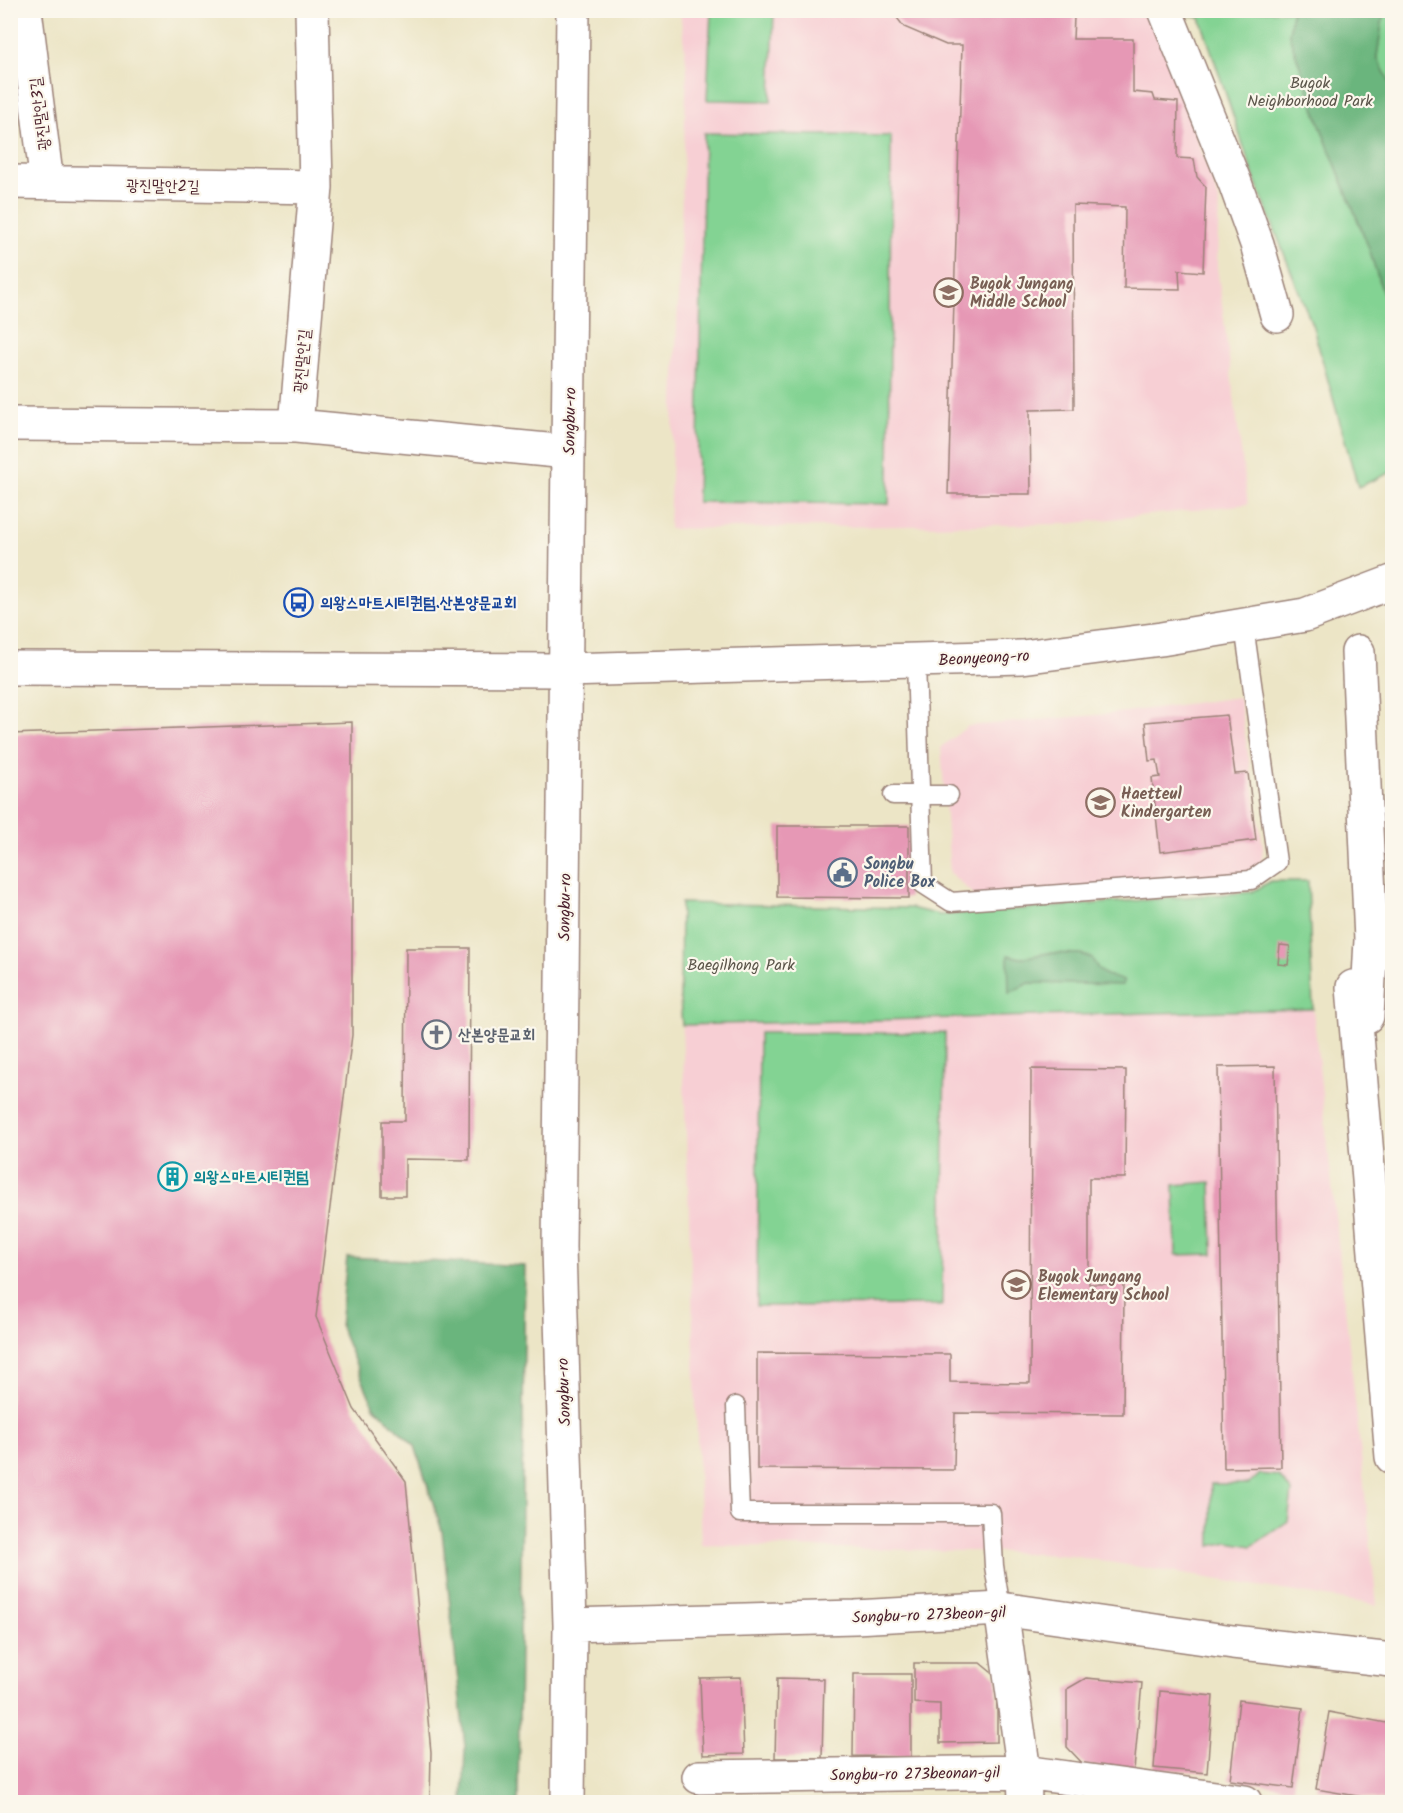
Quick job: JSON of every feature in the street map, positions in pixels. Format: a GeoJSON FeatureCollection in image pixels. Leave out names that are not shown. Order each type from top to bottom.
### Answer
{"type":"FeatureCollection","features":[{"type":"Feature","properties":{"kind":"street","name":"광진말안3길"},"geometry":{"type":"LineString","coordinates":[[25,10],[47,183]]}},
{"type":"Feature","properties":{"kind":"street","name":"광진말안길"},"geometry":{"type":"LineString","coordinates":[[296,426],[316,187],[312,10]]}},
{"type":"Feature","properties":{"kind":"street","name":"Songbu-ro"},"geometry":{"type":"LineString","coordinates":[[568,1803],[570,1625],[559,1248],[573,10]]}},
{"type":"Feature","properties":{"kind":"street"},"geometry":{"type":"LineString","coordinates":[[1165,10],[1235,183],[1257,244],[1277,315]]}},
{"type":"Feature","properties":{"kind":"street","name":"광진말안2길"},"geometry":{"type":"LineString","coordinates":[[10,182],[316,187]]}},
{"type":"Feature","properties":{"kind":"street"},"geometry":{"type":"LineString","coordinates":[[10,424],[296,426],[568,452]]}},
{"type":"Feature","properties":{"kind":"street","name":"Beonyeong-ro"},"geometry":{"type":"LineString","coordinates":[[10,668],[566,670],[1022,657],[1150,640],[1305,615],[1392,582]]}},
{"type":"Feature","properties":{"kind":"street"},"geometry":{"type":"LineString","coordinates":[[1358,652],[1371,940],[1363,1120]]}},
{"type":"Feature","properties":{"kind":"street"},"geometry":{"type":"LineString","coordinates":[[1353,987],[1392,1457]]}},
{"type":"Feature","properties":{"kind":"street","name":"Songbu-ro 273beon-gil"},"geometry":{"type":"LineString","coordinates":[[570,1625],[855,1617],[1001,1609],[1222,1640],[1392,1660]]}},
{"type":"Feature","properties":{"kind":"street","name":"Songbu-ro 273beonan-gil"},"geometry":{"type":"LineString","coordinates":[[1001,1609],[1024,1787]]}},
{"type":"Feature","properties":{"kind":"street","name":"Songbu-ro 273beonan-gil"},"geometry":{"type":"LineString","coordinates":[[699,1777],[806,1788],[1024,1787],[1245,1803]]}},
{"type":"Feature","properties":{"kind":"lane"},"geometry":{"type":"LineString","coordinates":[[916,661],[923,884],[951,902],[1251,880],[1277,862],[1244,626]]}},
{"type":"Feature","properties":{"kind":"lane"},"geometry":{"type":"LineString","coordinates":[[893,795],[950,795]]}},
{"type":"Feature","properties":{"kind":"lane"},"geometry":{"type":"LineString","coordinates":[[736,1406],[740,1513],[991,1513],[994,1566],[1001,1609]]}},
{"type":"Feature","properties":{"kind":"shaded area","name":"Bugok Jungang Middle School"},"geometry":{"type":"Polygon","coordinates":[[[680,11],[1151,11],[1219,200],[1217,266],[1248,504],[1066,524],[669,529],[687,70],[680,11]]]}},
{"type":"Feature","properties":{"kind":"shaded area","name":"Haetteul Kindergarten"},"geometry":{"type":"Polygon","coordinates":[[[1239,697],[1263,847],[1261,863],[1243,877],[978,899],[950,873],[941,747],[968,726],[1109,714],[1239,697]]]}},
{"type":"Feature","properties":{"kind":"shaded area","name":"Bugok Jungang Elementary School"},"geometry":{"type":"Polygon","coordinates":[[[1313,1009],[1377,1605],[1071,1556],[1009,1552],[701,1545],[682,1025],[1313,1009]]]}},
{"type":"Feature","properties":{"kind":"green space"},"geometry":{"type":"Polygon","coordinates":[[[711,11],[774,11],[771,101],[707,100],[711,11]]]}},
{"type":"Feature","properties":{"kind":"green space","name":"Bugok Neighborhood Park"},"geometry":{"type":"Polygon","coordinates":[[[1181,11],[1392,11],[1392,472],[1358,487],[1313,327],[1255,180],[1200,18],[1183,14],[1181,11]]]}},
{"type":"Feature","properties":{"kind":"green space"},"geometry":{"type":"Polygon","coordinates":[[[1292,11],[1384,11],[1377,57],[1392,87],[1392,322],[1368,246],[1324,136],[1289,35],[1292,11]]]}},
{"type":"Feature","properties":{"kind":"green space"},"geometry":{"type":"Polygon","coordinates":[[[704,133],[891,136],[889,504],[697,502],[704,133]]]}},
{"type":"Feature","properties":{"kind":"green space","name":"Baegilhong Park"},"geometry":{"type":"Polygon","coordinates":[[[1271,881],[1308,881],[1313,1009],[682,1025],[681,903],[911,908],[940,915],[1252,892],[1271,881]]]}},
{"type":"Feature","properties":{"kind":"green space"},"geometry":{"type":"Polygon","coordinates":[[[1048,953],[1081,954],[1092,958],[1101,972],[1124,981],[1122,985],[1029,983],[1009,993],[1008,955],[1021,958],[1048,953]]]}},
{"type":"Feature","properties":{"kind":"green space"},"geometry":{"type":"Polygon","coordinates":[[[759,1033],[945,1033],[942,1305],[757,1306],[759,1033]]]}},
{"type":"Feature","properties":{"kind":"green space"},"geometry":{"type":"Polygon","coordinates":[[[1211,1182],[1213,1254],[1176,1255],[1174,1185],[1211,1182]]]}},
{"type":"Feature","properties":{"kind":"green space"},"geometry":{"type":"Polygon","coordinates":[[[347,1257],[525,1266],[518,1802],[463,1802],[465,1747],[442,1531],[415,1446],[374,1407],[340,1327],[347,1257]]]}},
{"type":"Feature","properties":{"kind":"green space"},"geometry":{"type":"Polygon","coordinates":[[[1260,1474],[1279,1476],[1292,1492],[1288,1521],[1252,1546],[1228,1542],[1211,1546],[1211,1484],[1249,1484],[1260,1474]]]}},
{"type":"Feature","properties":{"kind":"building"},"geometry":{"type":"Polygon","coordinates":[[[891,10],[1077,10],[1074,17],[1073,39],[1133,39],[1133,92],[1153,94],[1155,100],[1178,102],[1177,158],[1194,159],[1197,177],[1206,187],[1203,272],[1179,270],[1180,289],[1124,288],[1125,207],[1073,205],[1074,409],[1030,410],[1031,494],[948,494],[962,45],[946,45],[904,27],[891,10]]]}},
{"type":"Feature","properties":{"kind":"building"},"geometry":{"type":"Polygon","coordinates":[[[1227,715],[1235,774],[1248,773],[1256,840],[1160,852],[1152,778],[1160,777],[1157,760],[1149,761],[1145,722],[1227,715]]]}},
{"type":"Feature","properties":{"kind":"building","name":"의왕스마트시티퀀텀"},"geometry":{"type":"Polygon","coordinates":[[[352,722],[352,1035],[316,1317],[354,1409],[406,1481],[431,1752],[430,1802],[10,1802],[10,734],[352,722]]]}},
{"type":"Feature","properties":{"kind":"building","name":"Songbu Police Box"},"geometry":{"type":"Polygon","coordinates":[[[777,826],[909,826],[909,898],[777,897],[777,826]]]}},
{"type":"Feature","properties":{"kind":"building"},"geometry":{"type":"Polygon","coordinates":[[[1280,945],[1290,946],[1288,965],[1278,964],[1280,945]]]}},
{"type":"Feature","properties":{"kind":"building","name":"산본양문교회"},"geometry":{"type":"Polygon","coordinates":[[[406,948],[470,948],[469,1160],[405,1159],[405,1196],[382,1196],[382,1121],[405,1121],[406,948]]]}},
{"type":"Feature","properties":{"kind":"building"},"geometry":{"type":"Polygon","coordinates":[[[1275,1066],[1281,1467],[1224,1468],[1218,1067],[1275,1066]]]}},
{"type":"Feature","properties":{"kind":"building"},"geometry":{"type":"Polygon","coordinates":[[[1031,1069],[1126,1070],[1125,1178],[1089,1178],[1089,1284],[1124,1284],[1123,1414],[955,1413],[954,1470],[757,1469],[757,1353],[950,1354],[950,1382],[1030,1383],[1031,1069]]]}},
{"type":"Feature","properties":{"kind":"building"},"geometry":{"type":"Polygon","coordinates":[[[914,1663],[980,1663],[997,1677],[997,1742],[940,1743],[940,1704],[914,1703],[914,1663]]]}},
{"type":"Feature","properties":{"kind":"building"},"geometry":{"type":"Polygon","coordinates":[[[854,1674],[911,1674],[911,1757],[853,1756],[854,1674]]]}},
{"type":"Feature","properties":{"kind":"building"},"geometry":{"type":"Polygon","coordinates":[[[741,1677],[744,1754],[703,1755],[700,1678],[741,1677]]]}},
{"type":"Feature","properties":{"kind":"building"},"geometry":{"type":"Polygon","coordinates":[[[777,1678],[824,1679],[822,1758],[775,1758],[777,1678]]]}},
{"type":"Feature","properties":{"kind":"building"},"geometry":{"type":"Polygon","coordinates":[[[1086,1678],[1142,1683],[1134,1770],[1085,1766],[1067,1747],[1067,1689],[1086,1678]]]}},
{"type":"Feature","properties":{"kind":"building"},"geometry":{"type":"Polygon","coordinates":[[[1160,1691],[1213,1696],[1207,1773],[1154,1768],[1160,1691]]]}},
{"type":"Feature","properties":{"kind":"building"},"geometry":{"type":"Polygon","coordinates":[[[1239,1700],[1303,1708],[1293,1788],[1230,1780],[1239,1700]]]}},
{"type":"Feature","properties":{"kind":"building"},"geometry":{"type":"Polygon","coordinates":[[[1329,1712],[1392,1724],[1392,1802],[1316,1789],[1329,1712]]]}},
{"type":"Feature","properties":{"kind":"place","name":"Bugok Jungang Middle School"},"geometry":{"type":"Point","coordinates":[949,292]}},
{"type":"Feature","properties":{"kind":"place","name":"의왕스마트시티퀀텀.산본양문교회"},"geometry":{"type":"Point","coordinates":[299,602]}},
{"type":"Feature","properties":{"kind":"place","name":"Haetteul Kindergarten"},"geometry":{"type":"Point","coordinates":[1100,802]}},
{"type":"Feature","properties":{"kind":"place","name":"Songbu Police Box"},"geometry":{"type":"Point","coordinates":[843,872]}},
{"type":"Feature","properties":{"kind":"place","name":"산본양문교회"},"geometry":{"type":"Point","coordinates":[437,1034]}},
{"type":"Feature","properties":{"kind":"place","name":"의왕스마트시티퀀텀"},"geometry":{"type":"Point","coordinates":[172,1176]}},
{"type":"Feature","properties":{"kind":"place","name":"Bugok Jungang Elementary School"},"geometry":{"type":"Point","coordinates":[1017,1285]}}]}
